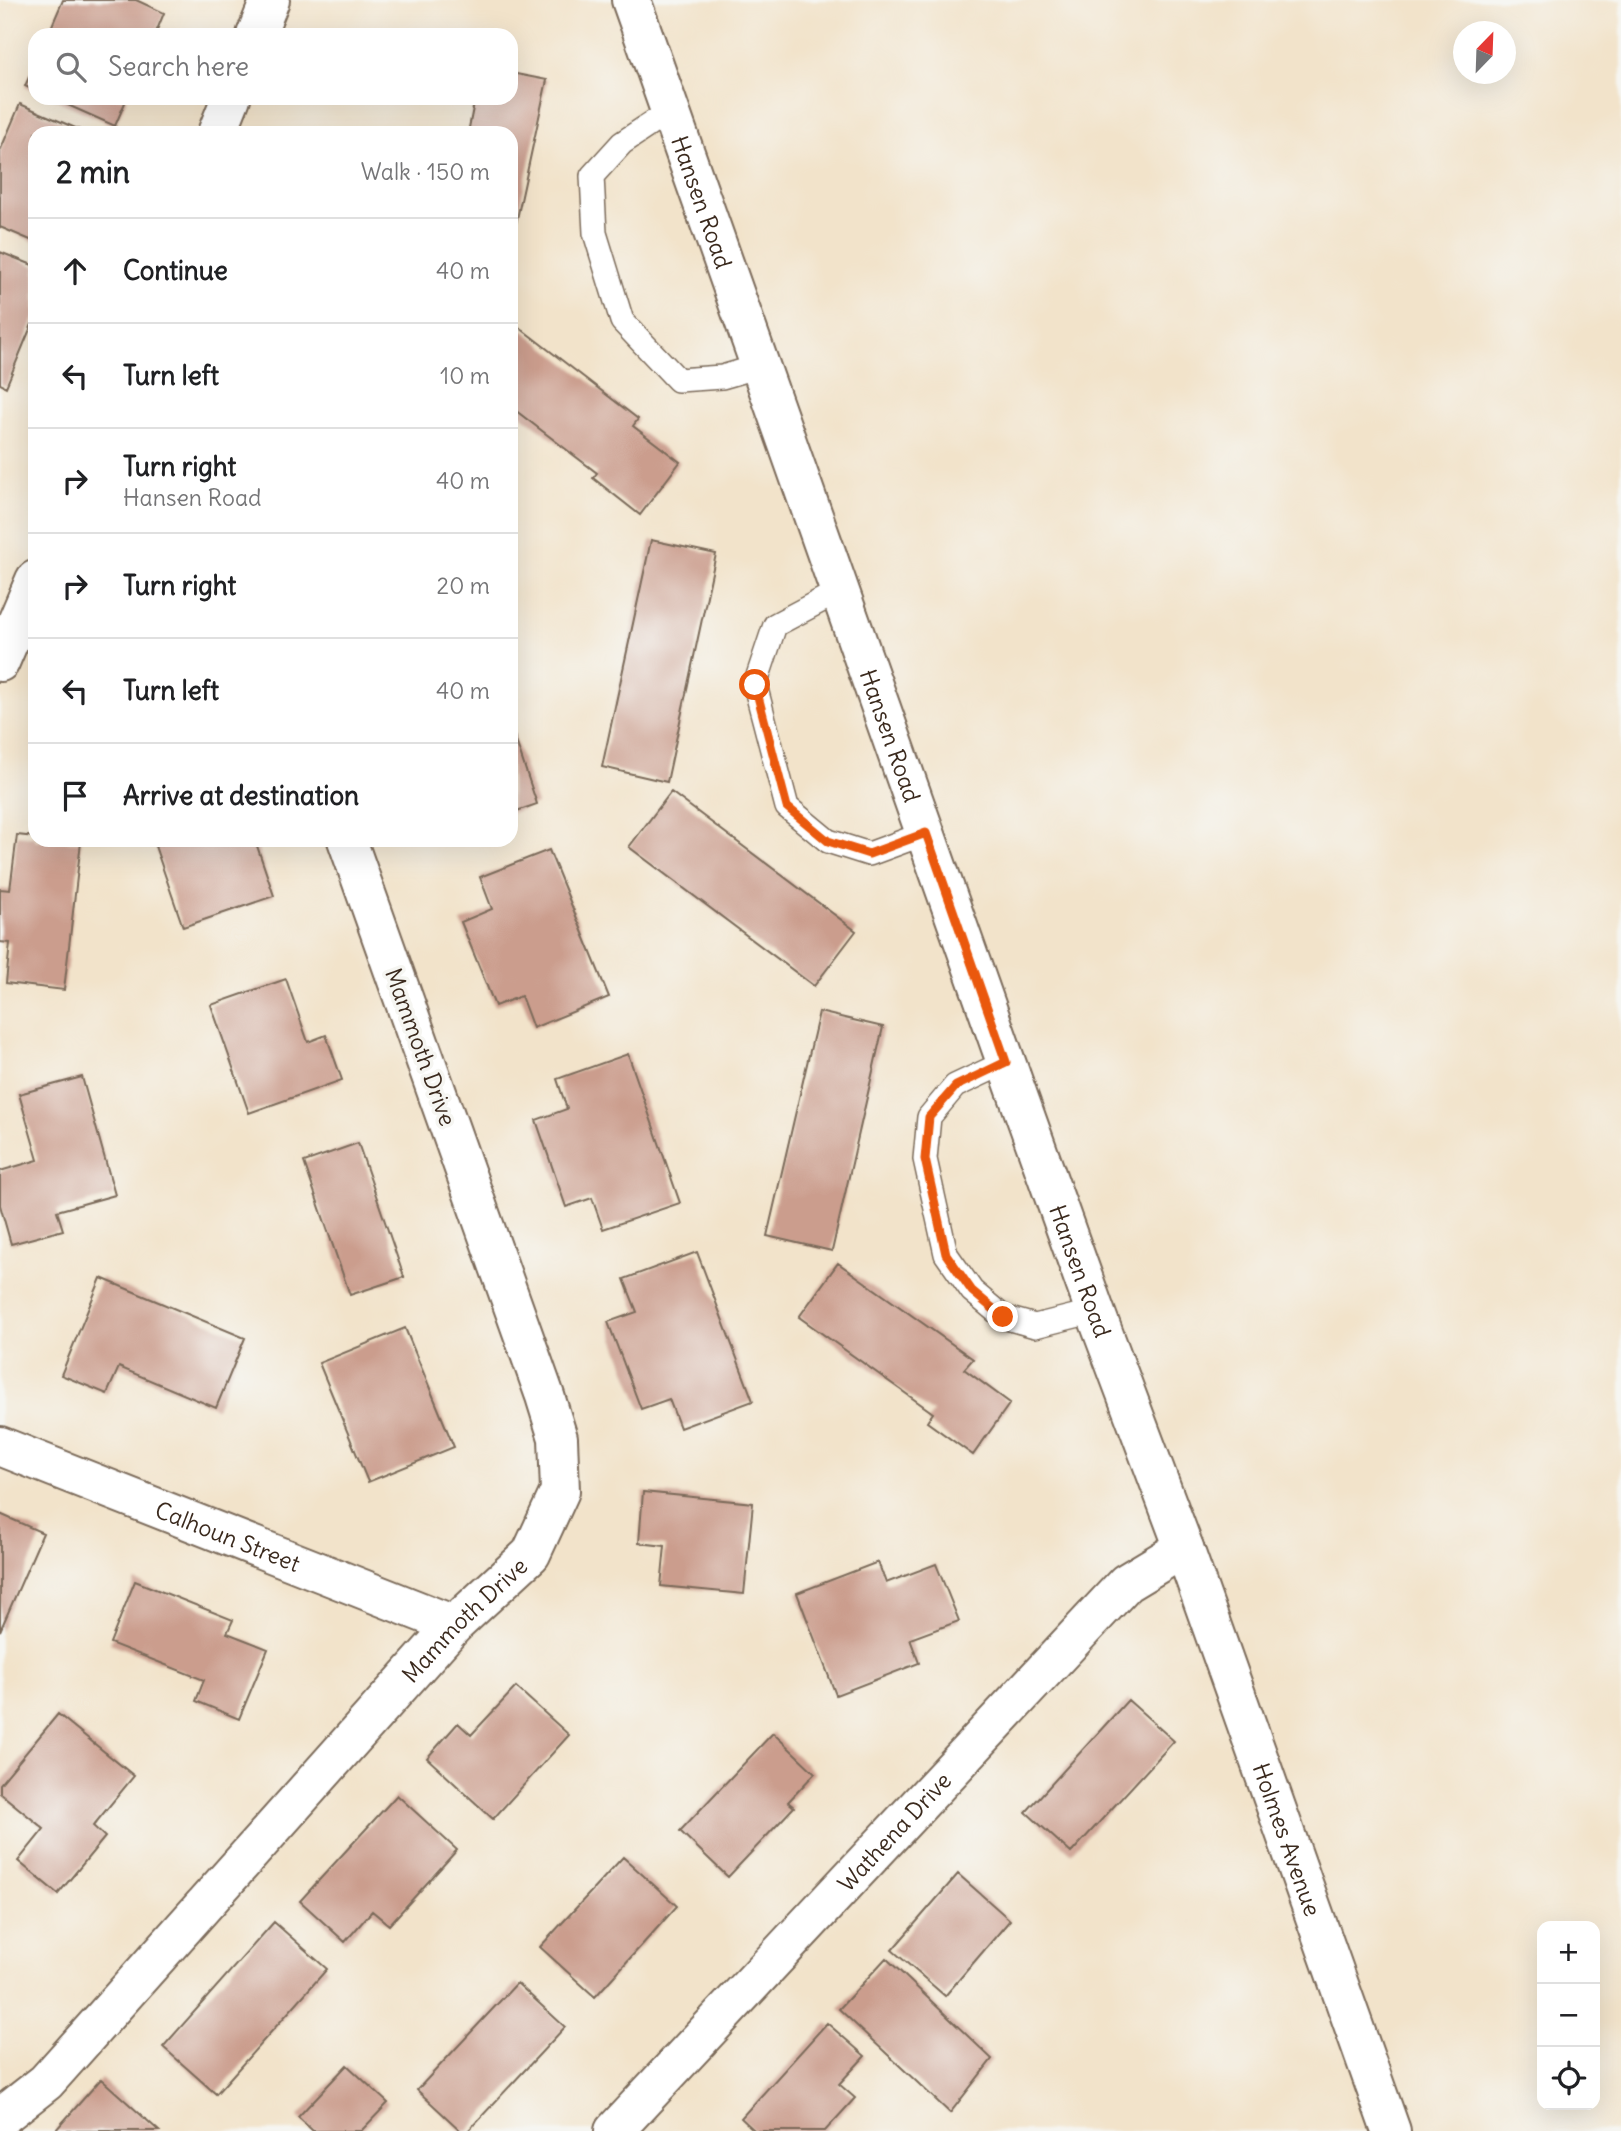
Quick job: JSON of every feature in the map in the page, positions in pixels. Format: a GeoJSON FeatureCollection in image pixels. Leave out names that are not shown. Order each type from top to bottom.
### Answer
{"type":"FeatureCollection","features":[{"type":"Feature","properties":{"kind":"street","name":"Hansen Road"},"geometry":{"type":"LineString","coordinates":[[631,0],[1006,1062],[1184,1548]]}},
{"type":"Feature","properties":{"kind":"street"},"geometry":{"type":"LineString","coordinates":[[220,126],[228,105]]}},
{"type":"Feature","properties":{"kind":"street"},"geometry":{"type":"LineString","coordinates":[[0,662],[28,596]]}},
{"type":"Feature","properties":{"kind":"street","name":"Mammoth Drive"},"geometry":{"type":"LineString","coordinates":[[0,2118],[46,2082],[454,1625],[531,1554],[560,1491],[558,1437],[545,1396],[349,847]]}},
{"type":"Feature","properties":{"kind":"street","name":"Calhoun Street"},"geometry":{"type":"LineString","coordinates":[[0,1446],[454,1625]]}},
{"type":"Feature","properties":{"kind":"street","name":"Wathena Drive"},"geometry":{"type":"LineString","coordinates":[[614,2131],[1126,1583],[1184,1548]]}},
{"type":"Feature","properties":{"kind":"street","name":"Holmes Avenue"},"geometry":{"type":"LineString","coordinates":[[1184,1548],[1391,2131]]}},
{"type":"Feature","properties":{"kind":"lane"},"geometry":{"type":"LineString","coordinates":[[670,111],[622,143],[592,176],[595,233],[622,321],[678,380],[722,377],[760,366]]}},
{"type":"Feature","properties":{"kind":"lane"},"geometry":{"type":"LineString","coordinates":[[841,590],[775,625],[755,685],[787,807],[828,841],[869,854],[926,833]]}},
{"type":"Feature","properties":{"kind":"lane"},"geometry":{"type":"LineString","coordinates":[[1006,1062],[956,1086],[929,1117],[925,1159],[946,1254],[972,1291],[1003,1317],[1035,1326],[1095,1311]]}},
{"type":"Feature","properties":{"kind":"building"},"geometry":{"type":"Polygon","coordinates":[[[63,0],[136,0],[164,13],[158,28],[51,28],[63,0]]]}},
{"type":"Feature","properties":{"kind":"building"},"geometry":{"type":"Polygon","coordinates":[[[518,74],[547,80],[518,214],[518,126],[469,126],[474,105],[518,105],[518,74]]]}},
{"type":"Feature","properties":{"kind":"building"},"geometry":{"type":"Polygon","coordinates":[[[20,104],[71,126],[28,126],[28,239],[0,227],[0,151],[20,104]]]}},
{"type":"Feature","properties":{"kind":"building"},"geometry":{"type":"Polygon","coordinates":[[[68,105],[124,105],[115,126],[68,105]]]}},
{"type":"Feature","properties":{"kind":"building"},"geometry":{"type":"Polygon","coordinates":[[[0,252],[28,263],[28,334],[6,387],[0,384],[0,252]]]}},
{"type":"Feature","properties":{"kind":"building"},"geometry":{"type":"Polygon","coordinates":[[[518,326],[638,419],[633,426],[680,462],[640,515],[593,478],[597,473],[518,412],[518,326]]]}},
{"type":"Feature","properties":{"kind":"building"},"geometry":{"type":"Polygon","coordinates":[[[651,540],[716,554],[667,782],[602,767],[651,540]]]}},
{"type":"Feature","properties":{"kind":"building"},"geometry":{"type":"Polygon","coordinates":[[[518,747],[537,804],[518,811],[518,747]]]}},
{"type":"Feature","properties":{"kind":"building"},"geometry":{"type":"Polygon","coordinates":[[[671,792],[856,931],[814,986],[629,847],[671,792]]]}},
{"type":"Feature","properties":{"kind":"building"},"geometry":{"type":"Polygon","coordinates":[[[17,835],[28,836],[28,847],[80,847],[64,990],[6,983],[10,943],[0,942],[0,889],[10,890],[17,835]]]}},
{"type":"Feature","properties":{"kind":"building"},"geometry":{"type":"Polygon","coordinates":[[[155,847],[257,847],[274,896],[183,927],[155,847]]]}},
{"type":"Feature","properties":{"kind":"building"},"geometry":{"type":"Polygon","coordinates":[[[549,850],[609,997],[533,1028],[521,996],[495,1006],[461,922],[492,909],[480,877],[549,850]]]}},
{"type":"Feature","properties":{"kind":"building"},"geometry":{"type":"Polygon","coordinates":[[[286,979],[308,1042],[326,1035],[342,1080],[249,1113],[211,1005],[286,979]]]}},
{"type":"Feature","properties":{"kind":"building"},"geometry":{"type":"Polygon","coordinates":[[[819,1012],[883,1027],[832,1251],[767,1236],[819,1012]]]}},
{"type":"Feature","properties":{"kind":"building"},"geometry":{"type":"Polygon","coordinates":[[[628,1054],[680,1203],[603,1229],[592,1198],[566,1207],[536,1120],[567,1109],[557,1079],[628,1054]]]}},
{"type":"Feature","properties":{"kind":"building"},"geometry":{"type":"Polygon","coordinates":[[[82,1077],[115,1195],[57,1211],[63,1230],[11,1244],[0,1205],[0,1171],[38,1160],[19,1094],[82,1077]]]}},
{"type":"Feature","properties":{"kind":"building"},"geometry":{"type":"Polygon","coordinates":[[[358,1143],[404,1277],[350,1295],[304,1162],[358,1143]]]}},
{"type":"Feature","properties":{"kind":"building"},"geometry":{"type":"Polygon","coordinates":[[[697,1252],[753,1401],[680,1428],[669,1399],[641,1409],[608,1322],[637,1312],[624,1279],[697,1252]]]}},
{"type":"Feature","properties":{"kind":"building"},"geometry":{"type":"Polygon","coordinates":[[[838,1263],[973,1359],[964,1369],[1010,1403],[973,1455],[927,1422],[933,1413],[799,1317],[838,1263]]]}},
{"type":"Feature","properties":{"kind":"building"},"geometry":{"type":"Polygon","coordinates":[[[101,1278],[245,1338],[216,1408],[119,1367],[107,1394],[61,1375],[101,1278]]]}},
{"type":"Feature","properties":{"kind":"building"},"geometry":{"type":"Polygon","coordinates":[[[405,1328],[454,1447],[368,1482],[319,1363],[405,1328]]]}},
{"type":"Feature","properties":{"kind":"building"},"geometry":{"type":"Polygon","coordinates":[[[643,1492],[753,1503],[744,1594],[661,1586],[665,1546],[639,1543],[643,1492]]]}},
{"type":"Feature","properties":{"kind":"building"},"geometry":{"type":"Polygon","coordinates":[[[0,1514],[43,1533],[0,1631],[0,1514]]]}},
{"type":"Feature","properties":{"kind":"building"},"geometry":{"type":"Polygon","coordinates":[[[878,1562],[886,1583],[936,1564],[959,1621],[910,1639],[919,1663],[836,1695],[797,1593],[878,1562]]]}},
{"type":"Feature","properties":{"kind":"building"},"geometry":{"type":"Polygon","coordinates":[[[135,1581],[233,1620],[227,1633],[268,1649],[239,1719],[196,1701],[204,1680],[110,1643],[135,1581]]]}},
{"type":"Feature","properties":{"kind":"building"},"geometry":{"type":"Polygon","coordinates":[[[516,1687],[569,1735],[493,1819],[427,1758],[458,1723],[471,1735],[516,1687]]]}},
{"type":"Feature","properties":{"kind":"building"},"geometry":{"type":"Polygon","coordinates":[[[1128,1700],[1174,1741],[1071,1853],[1026,1812],[1128,1700]]]}},
{"type":"Feature","properties":{"kind":"building"},"geometry":{"type":"Polygon","coordinates":[[[58,1714],[134,1776],[93,1826],[105,1837],[58,1894],[18,1861],[44,1829],[0,1793],[0,1784],[58,1714]]]}},
{"type":"Feature","properties":{"kind":"building"},"geometry":{"type":"Polygon","coordinates":[[[773,1733],[815,1773],[788,1802],[794,1807],[728,1877],[680,1831],[773,1733]]]}},
{"type":"Feature","properties":{"kind":"building"},"geometry":{"type":"Polygon","coordinates":[[[397,1795],[457,1850],[389,1925],[372,1911],[345,1942],[300,1901],[397,1795]]]}},
{"type":"Feature","properties":{"kind":"building"},"geometry":{"type":"Polygon","coordinates":[[[623,1857],[677,1906],[595,1997],[540,1947],[623,1857]]]}},
{"type":"Feature","properties":{"kind":"building"},"geometry":{"type":"Polygon","coordinates":[[[958,1874],[1010,1920],[945,1996],[892,1950],[958,1874]]]}},
{"type":"Feature","properties":{"kind":"building"},"geometry":{"type":"Polygon","coordinates":[[[274,1922],[327,1969],[216,2094],[163,2047],[274,1922]]]}},
{"type":"Feature","properties":{"kind":"building"},"geometry":{"type":"Polygon","coordinates":[[[886,1958],[992,2059],[950,2113],[839,2009],[886,1958]]]}},
{"type":"Feature","properties":{"kind":"building"},"geometry":{"type":"Polygon","coordinates":[[[517,1983],[565,2027],[468,2131],[461,2131],[417,2090],[517,1983]]]}},
{"type":"Feature","properties":{"kind":"building"},"geometry":{"type":"Polygon","coordinates":[[[827,2023],[865,2056],[839,2084],[855,2098],[825,2131],[755,2131],[741,2118],[827,2023]]]}},
{"type":"Feature","properties":{"kind":"building"},"geometry":{"type":"Polygon","coordinates":[[[347,2065],[388,2103],[361,2131],[313,2131],[298,2117],[347,2065]]]}},
{"type":"Feature","properties":{"kind":"building"},"geometry":{"type":"Polygon","coordinates":[[[101,2079],[159,2131],[55,2131],[101,2079]]]}},
{"type":"Feature","properties":{"kind":"route"},"geometry":{"type":"LineString","coordinates":[[755,685],[787,807],[828,841],[869,854],[926,833],[1006,1062],[956,1086],[929,1117],[925,1159],[946,1254],[972,1291],[1003,1317]]}}]}
